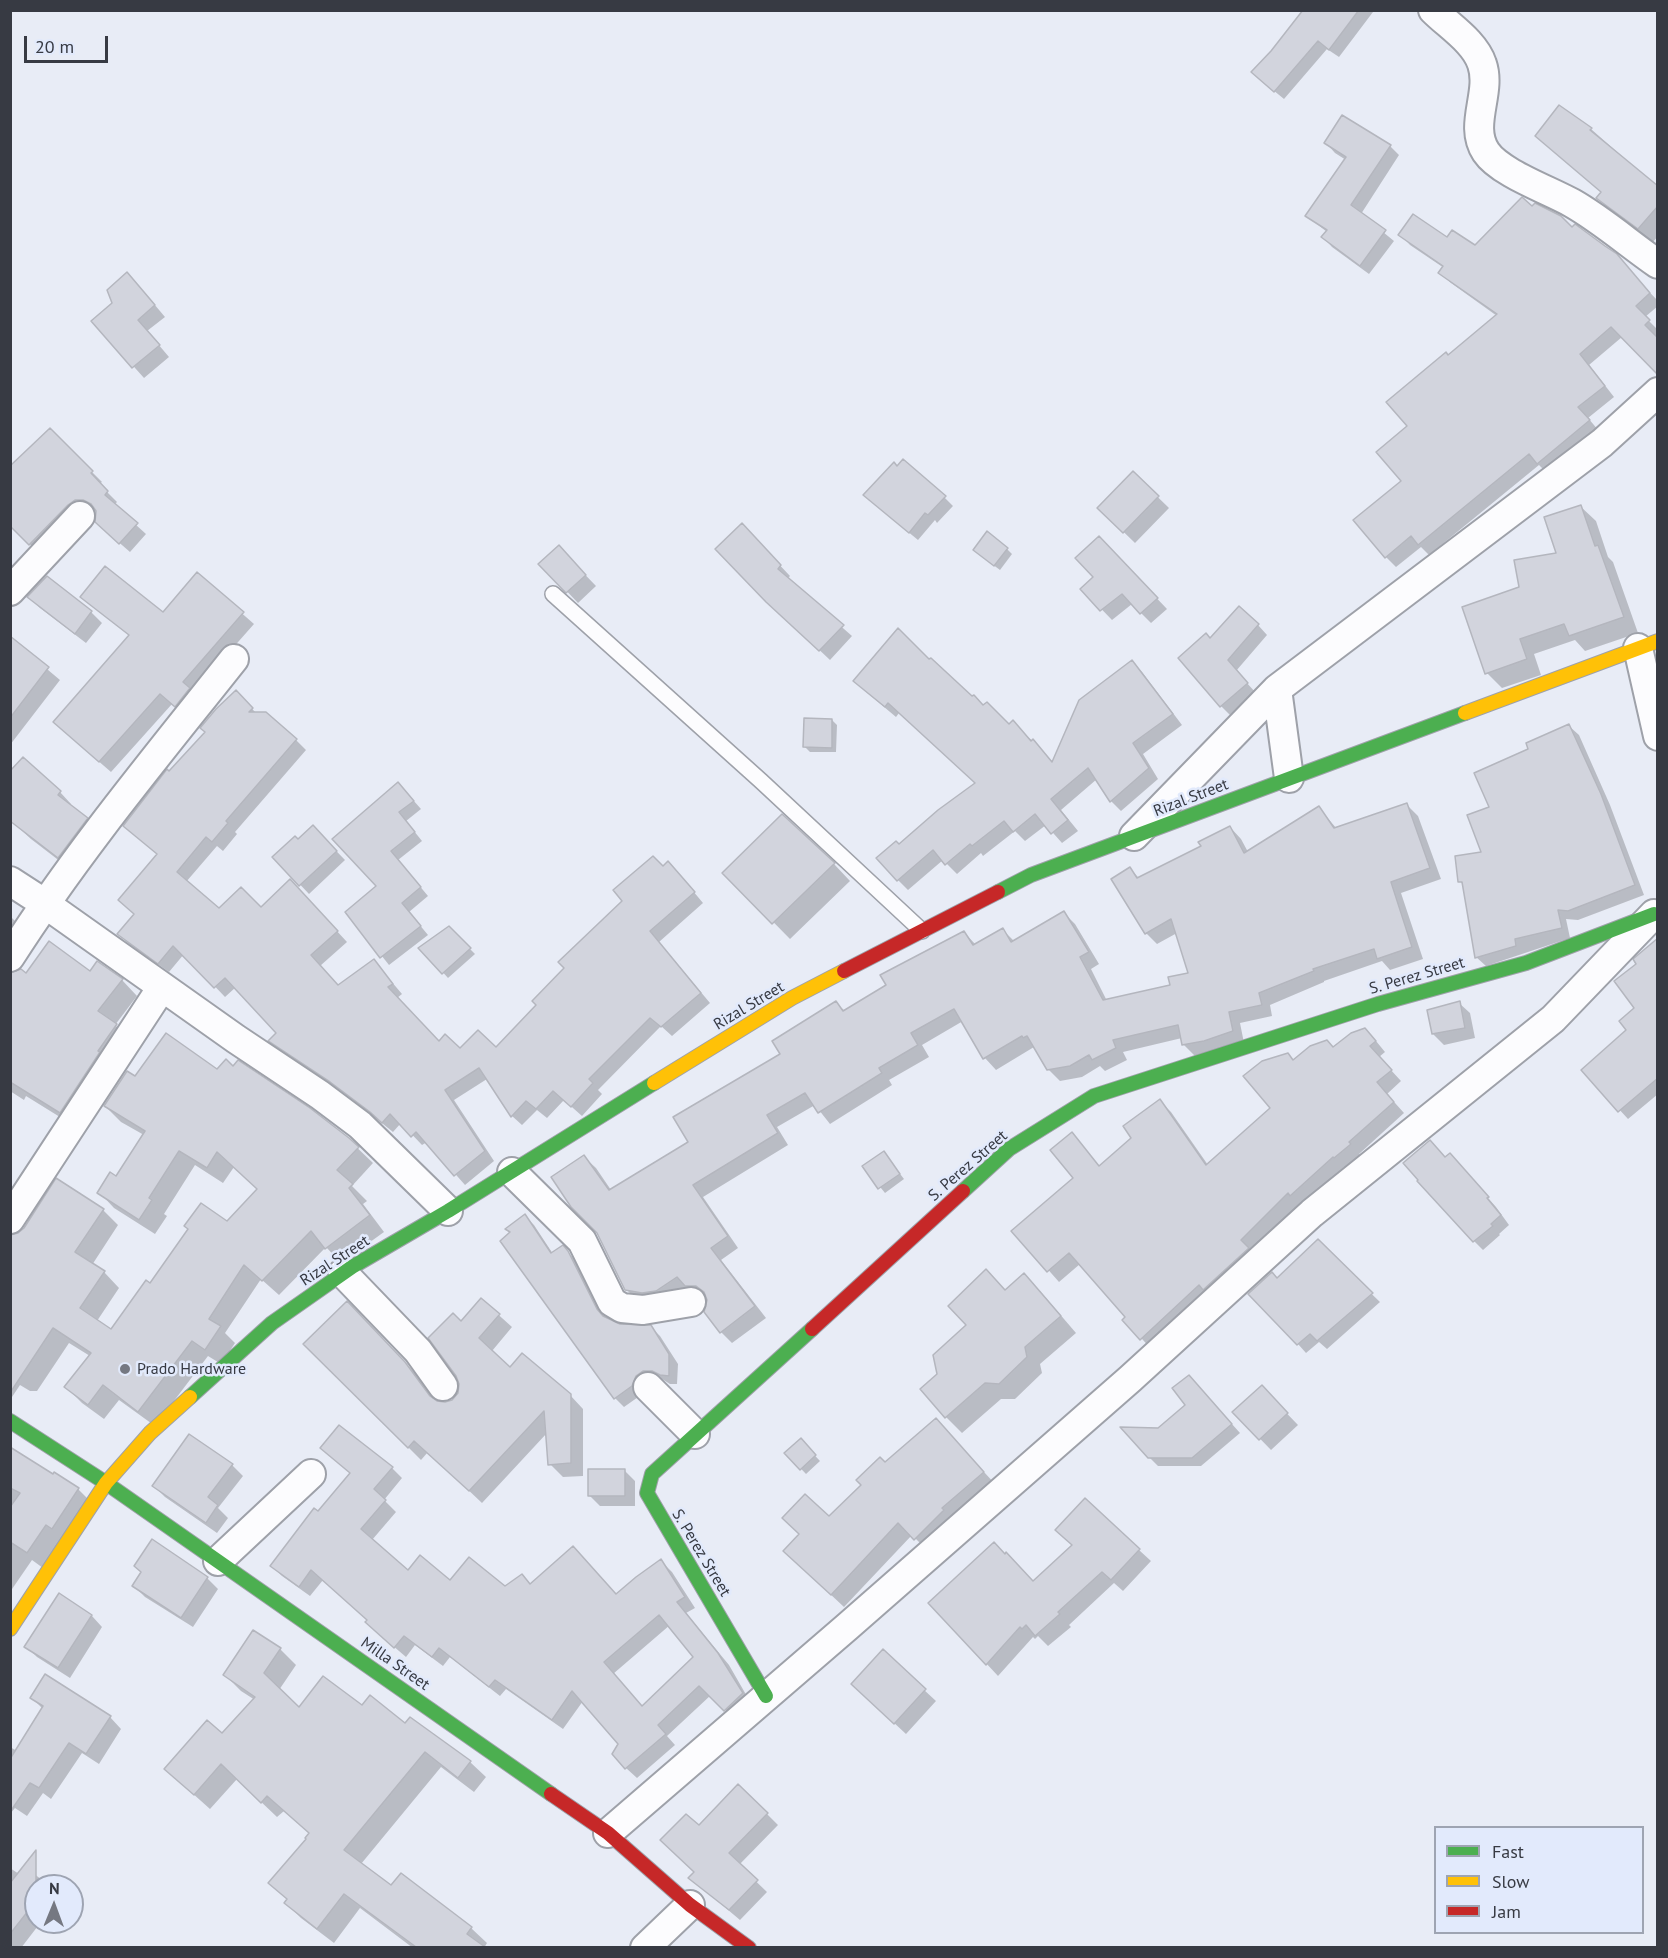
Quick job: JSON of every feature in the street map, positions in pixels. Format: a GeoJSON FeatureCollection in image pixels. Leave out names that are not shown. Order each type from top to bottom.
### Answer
{"type":"FeatureCollection","features":[{"type":"Feature","properties":{"kind":"street"},"geometry":{"type":"LineString","coordinates":[[1433,10],[1473,48],[1482,62],[1486,79],[1478,129],[1484,150],[1494,163],[1573,204],[1658,264]]}},
{"type":"Feature","properties":{"kind":"street"},"geometry":{"type":"LineString","coordinates":[[1134,836],[1277,689],[1602,443],[1658,392]]}},
{"type":"Feature","properties":{"kind":"street"},"geometry":{"type":"LineString","coordinates":[[10,591],[81,516]]}},
{"type":"Feature","properties":{"kind":"street"},"geometry":{"type":"LineString","coordinates":[[1648,644],[1658,736]]}},
{"type":"Feature","properties":{"kind":"street","name":"Rizal Street"},"geometry":{"type":"LineString","coordinates":[[10,1629],[106,1483],[150,1433],[272,1323],[343,1273],[512,1172],[792,998],[1031,875],[1648,644]]}},
{"type":"Feature","properties":{"kind":"street"},"geometry":{"type":"LineString","coordinates":[[10,957],[44,903],[234,659]]}},
{"type":"Feature","properties":{"kind":"street"},"geometry":{"type":"LineString","coordinates":[[1277,689],[1289,778]]}},
{"type":"Feature","properties":{"kind":"street"},"geometry":{"type":"LineString","coordinates":[[10,881],[360,1125],[448,1211]]}},
{"type":"Feature","properties":{"kind":"street"},"geometry":{"type":"LineString","coordinates":[[608,1833],[1130,1379],[1312,1213],[1553,1019],[1656,912]]}},
{"type":"Feature","properties":{"kind":"street","name":"S. Perez Street"},"geometry":{"type":"LineString","coordinates":[[766,1696],[647,1493],[652,1474],[1010,1149],[1094,1096],[1378,1004],[1526,963],[1656,912]]}},
{"type":"Feature","properties":{"kind":"street"},"geometry":{"type":"LineString","coordinates":[[10,1219],[162,987]]}},
{"type":"Feature","properties":{"kind":"street"},"geometry":{"type":"LineString","coordinates":[[512,1172],[582,1241],[612,1302],[622,1308],[643,1310],[691,1302]]}},
{"type":"Feature","properties":{"kind":"street"},"geometry":{"type":"LineString","coordinates":[[343,1273],[418,1351],[443,1386]]}},
{"type":"Feature","properties":{"kind":"street"},"geometry":{"type":"LineString","coordinates":[[648,1387],[695,1434]]}},
{"type":"Feature","properties":{"kind":"street","name":"Milla Street"},"geometry":{"type":"LineString","coordinates":[[10,1421],[106,1483],[608,1833],[690,1905],[749,1947]]}},
{"type":"Feature","properties":{"kind":"street"},"geometry":{"type":"LineString","coordinates":[[218,1561],[311,1474]]}},
{"type":"Feature","properties":{"kind":"street"},"geometry":{"type":"LineString","coordinates":[[645,1947],[690,1905]]}},
{"type":"Feature","properties":{"kind":"lane"},"geometry":{"type":"LineString","coordinates":[[553,594],[761,781],[922,932]]}},
{"type":"Feature","properties":{"kind":"building"},"geometry":{"type":"Polygon","coordinates":[[[1303,10],[1359,10],[1329,50],[1318,41],[1274,92],[1251,72],[1271,51],[1303,10]]]}},
{"type":"Feature","properties":{"kind":"building"},"geometry":{"type":"Polygon","coordinates":[[[1559,105],[1592,128],[1590,130],[1658,186],[1658,206],[1638,229],[1596,198],[1601,192],[1535,136],[1559,105]]]}},
{"type":"Feature","properties":{"kind":"building"},"geometry":{"type":"Polygon","coordinates":[[[1342,115],[1391,145],[1351,205],[1386,230],[1360,266],[1321,237],[1327,230],[1305,216],[1346,157],[1324,143],[1342,115]]]}},
{"type":"Feature","properties":{"kind":"building"},"geometry":{"type":"Polygon","coordinates":[[[1522,197],[1532,206],[1535,203],[1561,216],[1572,227],[1575,224],[1617,254],[1650,293],[1636,306],[1650,320],[1645,325],[1658,338],[1658,375],[1611,327],[1580,354],[1605,386],[1578,407],[1590,420],[1537,464],[1529,454],[1418,545],[1411,536],[1385,558],[1353,520],[1401,481],[1376,452],[1407,426],[1386,402],[1446,352],[1448,355],[1497,314],[1438,273],[1443,266],[1398,235],[1413,214],[1447,237],[1452,230],[1475,245],[1522,197]]]}},
{"type":"Feature","properties":{"kind":"building"},"geometry":{"type":"Polygon","coordinates":[[[127,272],[155,305],[138,320],[160,345],[132,368],[91,321],[112,303],[107,290],[127,272]]]}},
{"type":"Feature","properties":{"kind":"building"},"geometry":{"type":"Polygon","coordinates":[[[50,428],[93,471],[91,473],[108,491],[105,495],[138,523],[119,544],[95,522],[96,511],[91,504],[83,500],[75,500],[68,505],[29,545],[10,526],[10,466],[50,428]]]}},
{"type":"Feature","properties":{"kind":"building"},"geometry":{"type":"Polygon","coordinates":[[[903,459],[946,496],[928,515],[925,513],[909,533],[863,495],[894,462],[897,466],[903,459]]]}},
{"type":"Feature","properties":{"kind":"building"},"geometry":{"type":"Polygon","coordinates":[[[1133,471],[1159,496],[1123,533],[1097,508],[1133,471]]]}},
{"type":"Feature","properties":{"kind":"building"},"geometry":{"type":"Polygon","coordinates":[[[1581,505],[1624,617],[1569,636],[1564,624],[1520,639],[1527,659],[1485,674],[1462,607],[1519,587],[1514,560],[1556,553],[1544,517],[1581,505]]]}},
{"type":"Feature","properties":{"kind":"building"},"geometry":{"type":"Polygon","coordinates":[[[742,523],[781,565],[778,569],[844,625],[819,651],[766,602],[715,549],[742,523]]]}},
{"type":"Feature","properties":{"kind":"building"},"geometry":{"type":"Polygon","coordinates":[[[987,531],[1008,548],[994,566],[973,550],[987,531]]]}},
{"type":"Feature","properties":{"kind":"building"},"geometry":{"type":"Polygon","coordinates":[[[1099,536],[1158,598],[1140,614],[1122,594],[1100,611],[1080,589],[1093,577],[1075,558],[1099,536]]]}},
{"type":"Feature","properties":{"kind":"building"},"geometry":{"type":"Polygon","coordinates":[[[559,545],[586,575],[566,593],[538,564],[559,545]]]}},
{"type":"Feature","properties":{"kind":"building"},"geometry":{"type":"Polygon","coordinates":[[[105,566],[163,612],[197,572],[244,612],[183,682],[190,688],[175,707],[160,694],[99,762],[53,722],[129,635],[80,597],[105,566]]]}},
{"type":"Feature","properties":{"kind":"building"},"geometry":{"type":"Polygon","coordinates":[[[47,576],[92,611],[75,634],[27,597],[47,576]]]}},
{"type":"Feature","properties":{"kind":"building"},"geometry":{"type":"Polygon","coordinates":[[[1239,606],[1259,624],[1228,660],[1248,683],[1220,707],[1178,658],[1206,633],[1210,638],[1239,606]]]}},
{"type":"Feature","properties":{"kind":"building"},"geometry":{"type":"Polygon","coordinates":[[[898,628],[929,659],[931,658],[983,705],[987,702],[1009,724],[1013,720],[1052,762],[1079,700],[1132,660],[1173,714],[1133,743],[1149,768],[1110,802],[1088,768],[1051,799],[1068,820],[1051,834],[1035,814],[1013,832],[1004,821],[972,846],[970,844],[945,865],[933,850],[897,881],[876,858],[896,841],[899,844],[938,810],[975,783],[888,703],[885,707],[853,681],[898,628]]]}},
{"type":"Feature","properties":{"kind":"building"},"geometry":{"type":"Polygon","coordinates":[[[10,636],[49,667],[10,718],[10,636]]]}},
{"type":"Feature","properties":{"kind":"building"},"geometry":{"type":"Polygon","coordinates":[[[236,690],[253,708],[249,712],[266,712],[297,739],[226,821],[228,823],[212,842],[206,837],[177,872],[219,908],[241,887],[261,907],[290,879],[338,931],[311,955],[338,985],[374,959],[393,984],[388,987],[439,1041],[445,1034],[460,1048],[478,1030],[496,1047],[536,1005],[532,1001],[564,968],[558,962],[622,901],[613,890],[653,856],[663,866],[668,861],[695,892],[650,931],[701,993],[661,1027],[650,1018],[589,1079],[593,1083],[571,1107],[553,1091],[536,1109],[526,1101],[511,1117],[479,1068],[445,1090],[485,1151],[454,1176],[416,1132],[411,1137],[390,1114],[382,1123],[330,1082],[268,1041],[276,1033],[225,978],[214,988],[173,946],[158,964],[117,934],[134,914],[118,900],[157,854],[123,826],[167,769],[169,771],[205,732],[200,728],[236,690]]]}},
{"type":"Feature","properties":{"kind":"building"},"geometry":{"type":"Polygon","coordinates":[[[804,718],[832,719],[832,748],[803,747],[804,718]]]}},
{"type":"Feature","properties":{"kind":"building"},"geometry":{"type":"Polygon","coordinates":[[[1569,724],[1601,794],[1635,885],[1568,911],[1558,910],[1562,928],[1515,939],[1516,946],[1475,958],[1462,882],[1458,882],[1455,856],[1481,852],[1467,815],[1489,807],[1474,773],[1528,749],[1526,743],[1569,724]]]}},
{"type":"Feature","properties":{"kind":"building"},"geometry":{"type":"Polygon","coordinates":[[[23,757],[61,791],[58,795],[88,818],[58,858],[10,821],[10,771],[23,757]]]}},
{"type":"Feature","properties":{"kind":"building"},"geometry":{"type":"Polygon","coordinates":[[[398,782],[414,801],[399,812],[415,832],[391,851],[421,887],[402,903],[421,926],[380,958],[345,912],[376,886],[332,839],[398,782]]]}},
{"type":"Feature","properties":{"kind":"building"},"geometry":{"type":"Polygon","coordinates":[[[1407,803],[1430,868],[1391,882],[1412,947],[1377,959],[1374,949],[1313,969],[1314,971],[1259,993],[1262,1005],[1229,1012],[1233,1031],[1204,1041],[1182,1045],[1178,1025],[1113,1040],[1116,1048],[1092,1060],[1089,1055],[1070,1066],[1047,1070],[1027,1036],[1023,1038],[1022,1036],[983,1059],[954,1009],[911,1033],[918,1045],[879,1068],[882,1073],[818,1113],[805,1093],[767,1115],[778,1133],[693,1185],[728,1236],[711,1248],[755,1306],[720,1333],[704,1312],[707,1300],[704,1292],[696,1286],[685,1286],[677,1277],[656,1291],[642,1293],[625,1290],[597,1233],[571,1207],[551,1177],[584,1155],[609,1190],[688,1142],[673,1117],[780,1054],[772,1041],[836,1001],[843,1011],[886,985],[880,975],[964,931],[973,945],[1003,928],[1011,942],[1064,911],[1089,952],[1080,957],[1103,1000],[1170,985],[1168,977],[1188,973],[1171,919],[1145,934],[1111,879],[1130,867],[1137,878],[1201,846],[1198,842],[1230,826],[1244,853],[1319,806],[1334,828],[1407,803]]]}},
{"type":"Feature","properties":{"kind":"building"},"geometry":{"type":"Polygon","coordinates":[[[782,814],[835,863],[772,924],[722,873],[782,814]]]}},
{"type":"Feature","properties":{"kind":"building"},"geometry":{"type":"Polygon","coordinates":[[[313,825],[337,851],[299,886],[272,857],[295,836],[298,839],[313,825]]]}},
{"type":"Feature","properties":{"kind":"building"},"geometry":{"type":"Polygon","coordinates":[[[449,926],[471,948],[442,974],[418,948],[449,926]]]}},
{"type":"Feature","properties":{"kind":"building"},"geometry":{"type":"Polygon","coordinates":[[[1658,938],[1658,1078],[1618,1112],[1581,1070],[1626,1030],[1619,1021],[1634,1008],[1614,981],[1636,964],[1633,959],[1658,938]]]}},
{"type":"Feature","properties":{"kind":"building"},"geometry":{"type":"Polygon","coordinates":[[[49,941],[90,971],[97,961],[123,979],[98,1011],[117,1024],[60,1113],[10,1082],[10,973],[21,969],[26,973],[49,941]]]}},
{"type":"Feature","properties":{"kind":"building"},"geometry":{"type":"Polygon","coordinates":[[[1460,1001],[1465,1028],[1432,1034],[1427,1010],[1460,1001]]]}},
{"type":"Feature","properties":{"kind":"building"},"geometry":{"type":"Polygon","coordinates":[[[1365,1028],[1376,1041],[1370,1046],[1392,1070],[1377,1082],[1394,1102],[1349,1142],[1351,1144],[1290,1196],[1288,1193],[1241,1240],[1249,1248],[1203,1290],[1199,1285],[1140,1340],[1122,1320],[1125,1317],[1069,1253],[1047,1272],[1011,1231],[1073,1178],[1050,1150],[1072,1132],[1099,1166],[1131,1138],[1123,1126],[1160,1099],[1206,1165],[1270,1108],[1243,1076],[1262,1061],[1288,1053],[1293,1060],[1310,1046],[1327,1040],[1333,1047],[1351,1033],[1365,1028]]]}},
{"type":"Feature","properties":{"kind":"building"},"geometry":{"type":"Polygon","coordinates":[[[166,1033],[217,1069],[226,1059],[233,1066],[238,1060],[310,1108],[349,1138],[359,1147],[337,1170],[353,1184],[349,1188],[370,1215],[325,1249],[311,1231],[262,1281],[244,1265],[209,1319],[221,1326],[205,1350],[192,1341],[138,1412],[103,1385],[88,1405],[64,1387],[91,1353],[53,1328],[10,1393],[10,1235],[24,1228],[56,1178],[104,1209],[75,1252],[105,1271],[80,1308],[111,1329],[146,1280],[150,1283],[188,1229],[184,1226],[201,1203],[227,1221],[257,1189],[217,1152],[207,1168],[179,1151],[149,1198],[152,1200],[139,1220],[97,1193],[110,1172],[116,1176],[145,1131],[104,1106],[127,1071],[135,1076],[166,1033]]]}},
{"type":"Feature","properties":{"kind":"building"},"geometry":{"type":"Polygon","coordinates":[[[1430,1140],[1445,1157],[1450,1153],[1489,1197],[1487,1198],[1501,1215],[1491,1224],[1493,1226],[1473,1242],[1403,1163],[1430,1140]]]}},
{"type":"Feature","properties":{"kind":"building"},"geometry":{"type":"Polygon","coordinates":[[[884,1151],[900,1174],[878,1189],[862,1166],[884,1151]]]}},
{"type":"Feature","properties":{"kind":"building"},"geometry":{"type":"Polygon","coordinates":[[[525,1214],[551,1253],[563,1245],[568,1251],[597,1309],[603,1316],[620,1324],[651,1325],[669,1354],[669,1376],[643,1371],[636,1376],[632,1386],[614,1399],[500,1241],[510,1232],[505,1229],[525,1214]]]}},
{"type":"Feature","properties":{"kind":"building"},"geometry":{"type":"Polygon","coordinates":[[[1318,1239],[1373,1293],[1317,1341],[1310,1334],[1297,1345],[1248,1294],[1272,1272],[1277,1278],[1318,1239]]]}},
{"type":"Feature","properties":{"kind":"building"},"geometry":{"type":"Polygon","coordinates":[[[986,1269],[1005,1290],[1024,1273],[1061,1316],[1025,1347],[1027,1357],[999,1384],[985,1383],[945,1418],[920,1389],[937,1374],[933,1355],[966,1325],[948,1306],[986,1269]]]}},
{"type":"Feature","properties":{"kind":"building"},"geometry":{"type":"Polygon","coordinates":[[[481,1298],[500,1314],[479,1338],[510,1367],[522,1353],[571,1394],[571,1463],[548,1465],[544,1411],[469,1491],[414,1441],[408,1448],[303,1344],[347,1301],[405,1362],[430,1396],[437,1401],[445,1402],[452,1400],[458,1393],[459,1384],[456,1376],[428,1338],[453,1313],[461,1321],[481,1298]]]}},
{"type":"Feature","properties":{"kind":"building"},"geometry":{"type":"Polygon","coordinates":[[[1189,1375],[1232,1424],[1192,1458],[1148,1458],[1120,1427],[1158,1428],[1185,1405],[1172,1388],[1189,1375]]]}},
{"type":"Feature","properties":{"kind":"building"},"geometry":{"type":"Polygon","coordinates":[[[1262,1385],[1288,1413],[1259,1440],[1232,1412],[1262,1385]]]}},
{"type":"Feature","properties":{"kind":"building"},"geometry":{"type":"Polygon","coordinates":[[[936,1418],[984,1472],[942,1508],[944,1510],[914,1540],[898,1523],[831,1595],[783,1551],[799,1534],[782,1518],[805,1494],[829,1516],[861,1485],[856,1480],[880,1457],[885,1462],[936,1418]]]}},
{"type":"Feature","properties":{"kind":"building"},"geometry":{"type":"Polygon","coordinates":[[[339,1425],[393,1467],[374,1489],[386,1500],[361,1529],[408,1570],[420,1555],[450,1580],[469,1557],[505,1586],[522,1574],[530,1584],[573,1546],[616,1594],[661,1559],[685,1597],[677,1602],[718,1653],[743,1693],[724,1711],[699,1686],[658,1725],[666,1734],[625,1769],[612,1754],[618,1744],[572,1691],[552,1720],[495,1680],[489,1687],[439,1648],[432,1657],[404,1636],[394,1648],[365,1622],[367,1620],[311,1570],[299,1587],[270,1566],[314,1508],[318,1511],[350,1473],[320,1448],[339,1425]],[[659,1615],[604,1662],[642,1706],[693,1657],[659,1615]]]}},
{"type":"Feature","properties":{"kind":"building"},"geometry":{"type":"Polygon","coordinates":[[[189,1434],[233,1464],[208,1497],[218,1505],[206,1523],[152,1486],[189,1434]]]}},
{"type":"Feature","properties":{"kind":"building"},"geometry":{"type":"Polygon","coordinates":[[[801,1438],[816,1455],[800,1470],[784,1453],[801,1438]]]}},
{"type":"Feature","properties":{"kind":"building"},"geometry":{"type":"Polygon","coordinates":[[[10,1447],[79,1488],[52,1529],[46,1525],[27,1553],[10,1542],[10,1507],[20,1493],[10,1488],[10,1447]]]}},
{"type":"Feature","properties":{"kind":"building"},"geometry":{"type":"Polygon","coordinates":[[[588,1469],[625,1469],[625,1496],[588,1496],[588,1469]]]}},
{"type":"Feature","properties":{"kind":"building"},"geometry":{"type":"Polygon","coordinates":[[[1085,1498],[1140,1549],[1111,1580],[1102,1572],[1035,1636],[1026,1625],[1022,1629],[1020,1627],[986,1665],[928,1603],[994,1542],[1033,1581],[1072,1545],[1055,1530],[1085,1498]]]}},
{"type":"Feature","properties":{"kind":"building"},"geometry":{"type":"Polygon","coordinates":[[[152,1539],[208,1577],[181,1618],[132,1586],[141,1572],[134,1566],[152,1539]]]}},
{"type":"Feature","properties":{"kind":"building"},"geometry":{"type":"Polygon","coordinates":[[[59,1593],[92,1615],[58,1668],[24,1647],[59,1593]]]}},
{"type":"Feature","properties":{"kind":"building"},"geometry":{"type":"Polygon","coordinates":[[[253,1630],[281,1648],[264,1673],[299,1707],[323,1676],[362,1705],[370,1695],[405,1723],[410,1717],[471,1761],[458,1778],[425,1752],[344,1850],[391,1885],[401,1873],[472,1927],[467,1934],[485,1947],[416,1947],[344,1894],[317,1929],[284,1903],[287,1899],[268,1883],[309,1833],[267,1796],[261,1803],[221,1764],[194,1795],[164,1769],[207,1720],[222,1733],[255,1697],[223,1675],[253,1630]]]}},
{"type":"Feature","properties":{"kind":"building"},"geometry":{"type":"Polygon","coordinates":[[[883,1649],[926,1689],[894,1724],[851,1684],[883,1649]]]}},
{"type":"Feature","properties":{"kind":"building"},"geometry":{"type":"Polygon","coordinates":[[[45,1674],[111,1716],[86,1754],[69,1743],[39,1788],[30,1783],[10,1812],[10,1759],[43,1706],[30,1698],[45,1674]]]}},
{"type":"Feature","properties":{"kind":"building"},"geometry":{"type":"Polygon","coordinates":[[[738,1784],[768,1813],[729,1853],[758,1880],[729,1910],[688,1878],[694,1872],[660,1840],[686,1814],[699,1825],[738,1784]]]}},
{"type":"Feature","properties":{"kind":"building"},"geometry":{"type":"Polygon","coordinates":[[[36,1850],[36,1874],[24,1874],[24,1916],[10,1934],[10,1883],[36,1850]]]}},
{"type":"Feature","properties":{"kind":"traffic: fast"},"geometry":{"type":"LineString","coordinates":[[998,892],[1031,875],[1465,713]]}},
{"type":"Feature","properties":{"kind":"traffic: fast"},"geometry":{"type":"LineString","coordinates":[[963,1191],[1009,1149],[1094,1096],[1378,1004],[1526,963],[1654,914]]}},
{"type":"Feature","properties":{"kind":"traffic: fast"},"geometry":{"type":"LineString","coordinates":[[190,1397],[272,1323],[352,1267],[448,1211],[654,1083]]}},
{"type":"Feature","properties":{"kind":"traffic: fast"},"geometry":{"type":"LineString","coordinates":[[766,1696],[647,1493],[652,1474],[812,1329]]}},
{"type":"Feature","properties":{"kind":"traffic: fast"},"geometry":{"type":"LineString","coordinates":[[10,1421],[106,1483],[551,1794]]}},
{"type":"Feature","properties":{"kind":"traffic: slow"},"geometry":{"type":"LineString","coordinates":[[1465,713],[1658,641]]}},
{"type":"Feature","properties":{"kind":"traffic: slow"},"geometry":{"type":"LineString","coordinates":[[654,1083],[792,998],[844,971]]}},
{"type":"Feature","properties":{"kind":"traffic: slow"},"geometry":{"type":"LineString","coordinates":[[10,1629],[106,1483],[150,1433],[190,1397]]}},
{"type":"Feature","properties":{"kind":"traffic: jam"},"geometry":{"type":"LineString","coordinates":[[844,971],[998,892]]}},
{"type":"Feature","properties":{"kind":"traffic: jam"},"geometry":{"type":"LineString","coordinates":[[812,1329],[963,1191]]}},
{"type":"Feature","properties":{"kind":"traffic: jam"},"geometry":{"type":"LineString","coordinates":[[551,1794],[608,1833],[690,1905],[749,1948]]}},
{"type":"Feature","properties":{"kind":"place","name":"Prado Hardware"},"geometry":{"type":"Point","coordinates":[125,1369]}}]}
